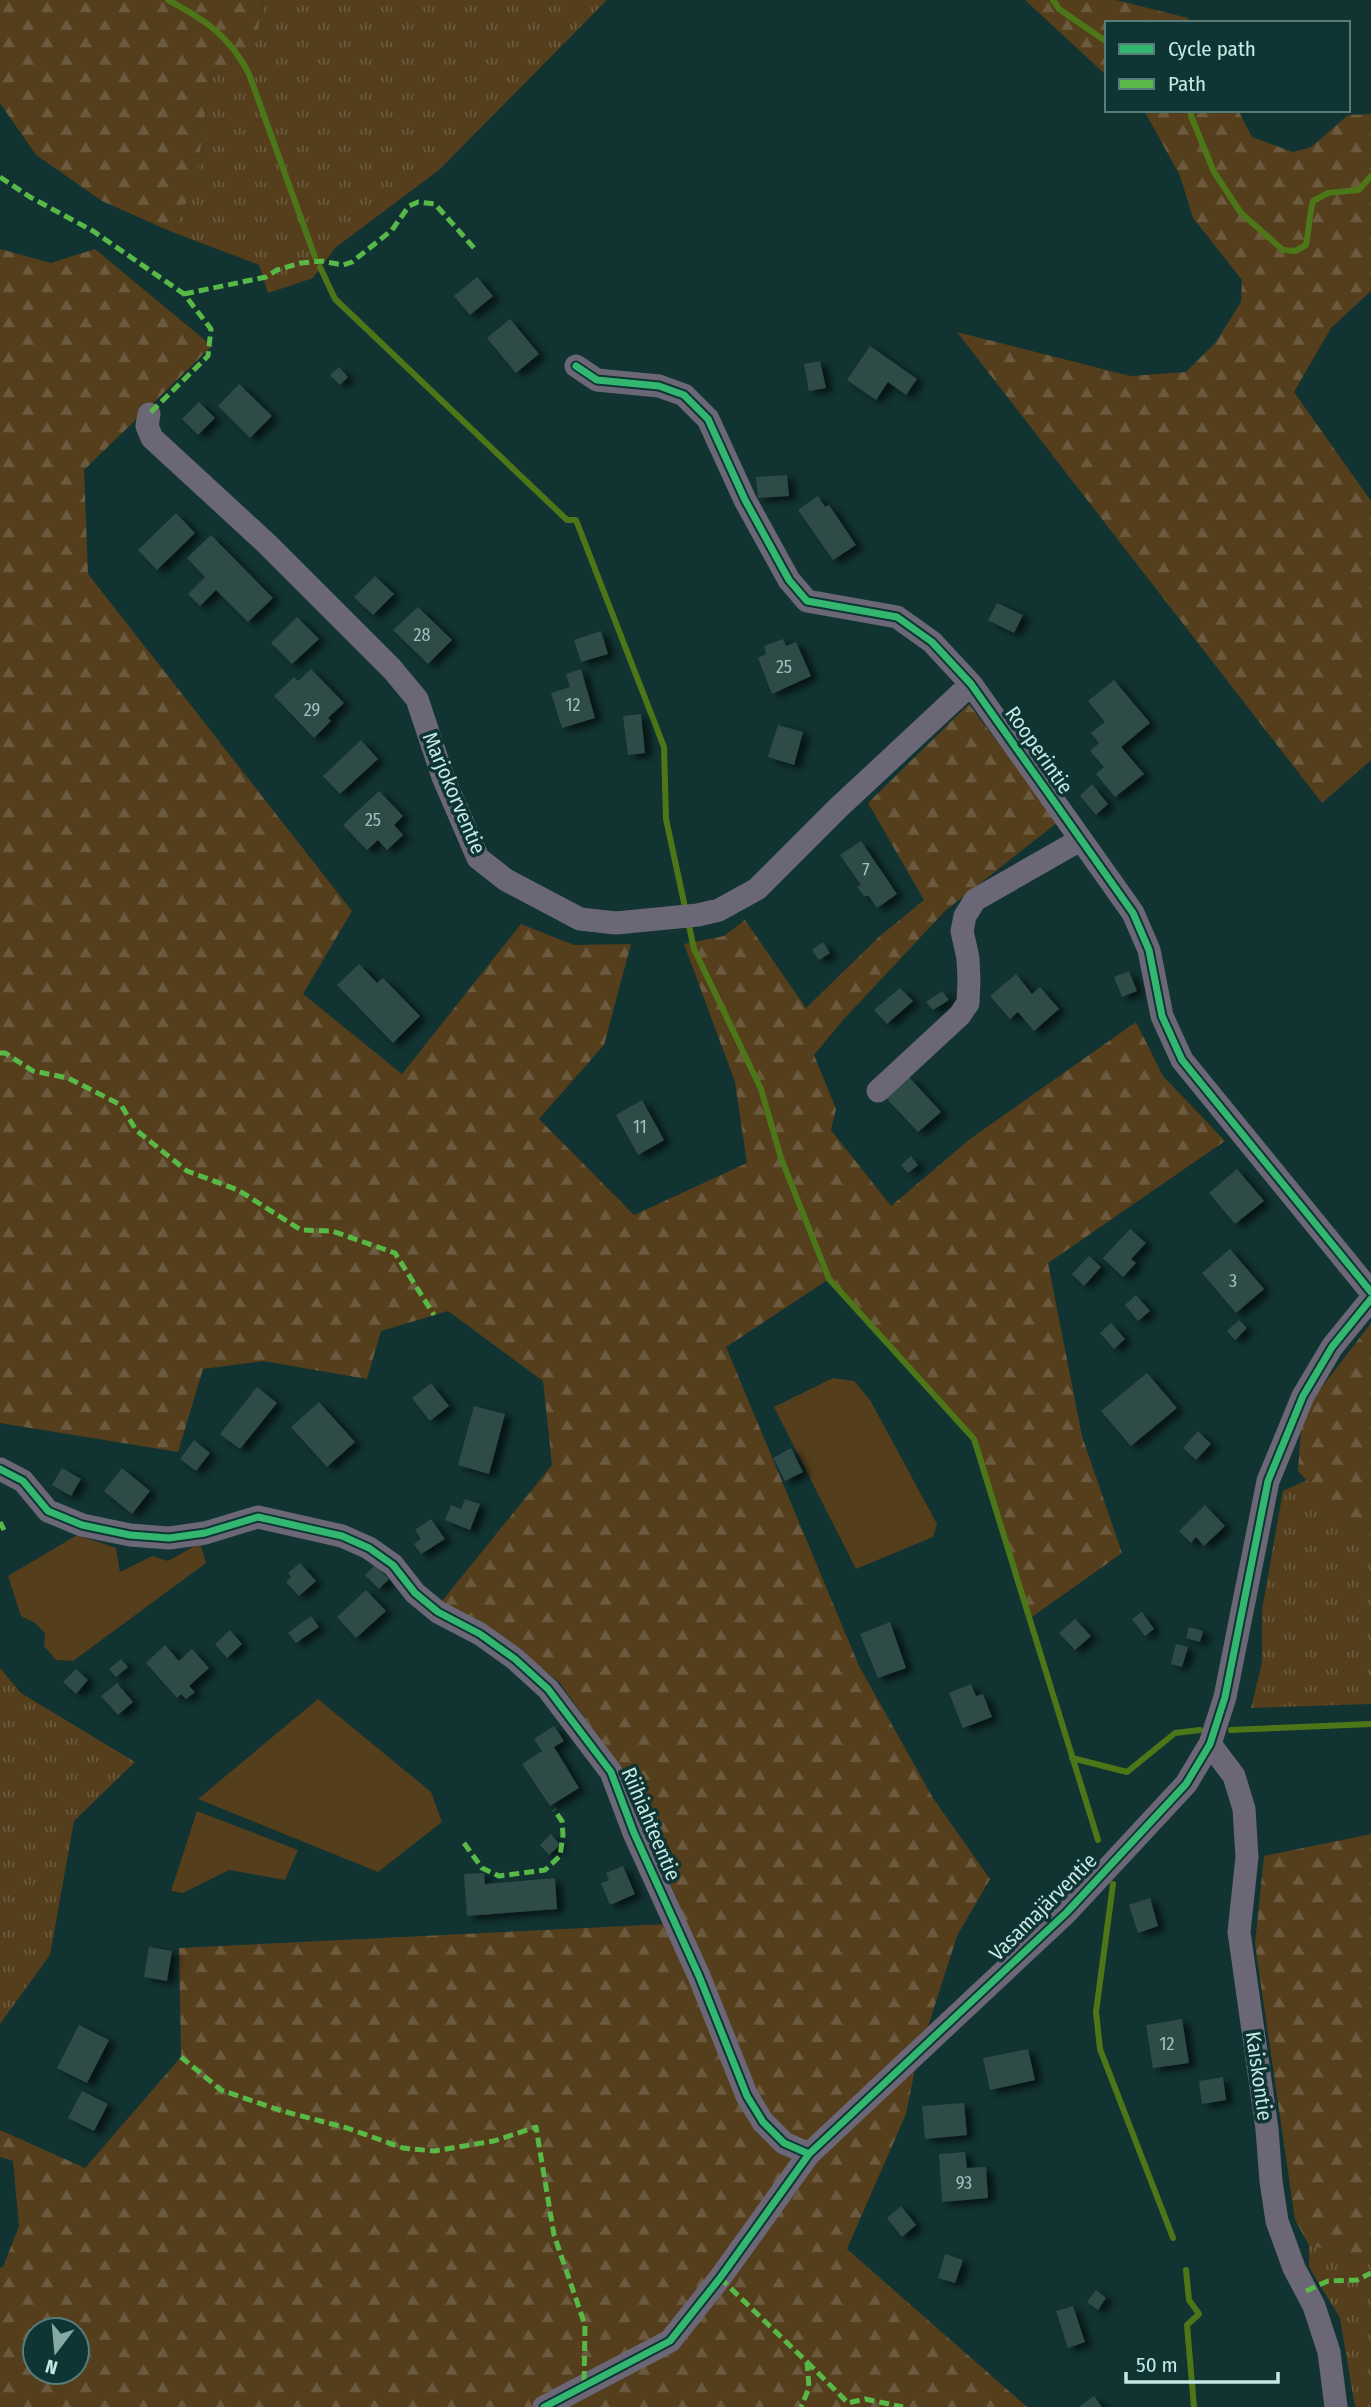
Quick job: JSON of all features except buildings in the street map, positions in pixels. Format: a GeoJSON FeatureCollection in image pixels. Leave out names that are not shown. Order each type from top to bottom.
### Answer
{"type":"FeatureCollection","features":[{"type":"Feature","properties":{"kind":"street","name":"Rooperintie"},"geometry":{"type":"LineString","coordinates":[[576,366],[597,380],[659,386],[684,395],[708,419],[745,500],[789,580],[807,601],[897,617],[932,642],[971,684],[1133,913],[1149,950],[1162,1016],[1182,1060],[1371,1292]]}},
{"type":"Feature","properties":{"kind":"street","name":"Marjokorventie"},"geometry":{"type":"LineString","coordinates":[[149,414],[147,426],[152,438],[266,543],[392,669],[416,699],[443,777],[478,858],[506,880],[580,919],[616,923],[687,916],[719,910],[757,889],[838,808],[971,684]]}},
{"type":"Feature","properties":{"kind":"street"},"geometry":{"type":"LineString","coordinates":[[878,1091],[960,1015],[968,1003],[968,958],[962,931],[965,916],[975,900],[1080,840]]}},
{"type":"Feature","properties":{"kind":"street","name":"Vasamajärventie"},"geometry":{"type":"LineString","coordinates":[[544,2407],[670,2341],[720,2278],[809,2154],[1067,1912],[1186,1784],[1210,1744],[1235,1654],[1268,1481],[1303,1396],[1332,1347],[1371,1299]]}},
{"type":"Feature","properties":{"kind":"street","name":"Riihiahteentie"},"geometry":{"type":"LineString","coordinates":[[0,1469],[23,1481],[48,1511],[82,1525],[130,1535],[169,1538],[205,1533],[258,1517],[342,1536],[369,1548],[393,1566],[415,1593],[438,1612],[480,1634],[515,1659],[548,1689],[611,1772],[634,1833],[699,1976],[747,2096],[763,2122],[784,2143],[809,2154]]}},
{"type":"Feature","properties":{"kind":"street","name":"Kaiskontie"},"geometry":{"type":"LineString","coordinates":[[1210,1744],[1234,1776],[1244,1809],[1247,1857],[1239,1932],[1277,2221],[1294,2268],[1314,2306],[1329,2352],[1336,2407]]}},
{"type":"Feature","properties":{"kind":"green space"},"geometry":{"type":"Polygon","coordinates":[[[0,0],[264,0],[249,74],[211,70],[196,182],[172,232],[102,201],[36,155],[0,103],[0,0]]]}},
{"type":"Feature","properties":{"kind":"green space"},"geometry":{"type":"Polygon","coordinates":[[[264,0],[607,0],[439,170],[335,248],[313,278],[268,293],[259,265],[172,232],[196,181],[211,70],[249,73],[264,0]]]}},
{"type":"Feature","properties":{"kind":"green space"},"geometry":{"type":"Polygon","coordinates":[[[1025,0],[1116,0],[1188,18],[1189,21],[1105,21],[1105,74],[1025,0]]]}},
{"type":"Feature","properties":{"kind":"green space"},"geometry":{"type":"Polygon","coordinates":[[[1145,112],[1239,112],[1252,137],[1293,152],[1311,147],[1348,115],[1371,114],[1371,291],[1331,328],[1294,392],[1371,501],[1371,760],[1322,803],[957,332],[1130,376],[1186,372],[1216,342],[1241,302],[1242,280],[1193,218],[1180,176],[1145,112]]]}},
{"type":"Feature","properties":{"kind":"green space"},"geometry":{"type":"Polygon","coordinates":[[[0,249],[51,263],[95,249],[212,346],[84,470],[88,574],[352,911],[303,994],[402,1074],[521,924],[574,945],[631,944],[604,1045],[539,1119],[634,1215],[747,1163],[735,1082],[684,944],[724,936],[745,920],[806,1008],[880,936],[924,900],[868,803],[969,704],[1058,822],[945,911],[814,1055],[836,1109],[831,1130],[891,1206],[970,1139],[1136,1022],[1163,1076],[1225,1141],[1048,1263],[1082,1436],[1122,1553],[1029,1619],[974,1439],[829,1279],[726,1347],[859,1666],[933,1798],[990,1879],[957,1936],[916,2064],[906,2114],[847,2249],[1027,2407],[0,2407],[0,2268],[3,2267],[19,2226],[13,2161],[0,2157],[0,2130],[85,2168],[181,2057],[179,1948],[687,1923],[621,1769],[559,1682],[521,1651],[442,1601],[552,1465],[543,1381],[448,1311],[381,1331],[367,1379],[263,1361],[203,1369],[178,1452],[0,1423],[0,249]]]}},
{"type":"Feature","properties":{"kind":"green space"},"geometry":{"type":"Polygon","coordinates":[[[1371,1323],[1371,1550],[1298,1471],[1301,1429],[1315,1396],[1371,1323]]]}},
{"type":"Feature","properties":{"kind":"green space"},"geometry":{"type":"Polygon","coordinates":[[[833,1378],[854,1381],[870,1400],[937,1524],[933,1537],[856,1569],[774,1407],[833,1378]]]}},
{"type":"Feature","properties":{"kind":"green space"},"geometry":{"type":"Polygon","coordinates":[[[1307,1480],[1371,1550],[1371,1704],[1251,1708],[1262,1662],[1262,1610],[1283,1491],[1307,1480]]]}},
{"type":"Feature","properties":{"kind":"green space"},"geometry":{"type":"Polygon","coordinates":[[[77,1535],[116,1548],[120,1572],[152,1556],[168,1561],[200,1543],[206,1563],[73,1661],[56,1660],[44,1646],[45,1633],[35,1623],[21,1616],[8,1576],[77,1535]]]}},
{"type":"Feature","properties":{"kind":"green space"},"geometry":{"type":"Polygon","coordinates":[[[0,1668],[21,1693],[135,1762],[74,1821],[50,1955],[0,2024],[0,1668]]]}},
{"type":"Feature","properties":{"kind":"green space"},"geometry":{"type":"Polygon","coordinates":[[[318,1699],[431,1792],[442,1822],[378,1872],[198,1799],[318,1699]]]}},
{"type":"Feature","properties":{"kind":"green space"},"geometry":{"type":"Polygon","coordinates":[[[197,1811],[298,1850],[285,1880],[229,1870],[183,1893],[171,1891],[197,1811]]]}},
{"type":"Feature","properties":{"kind":"green space"},"geometry":{"type":"Polygon","coordinates":[[[1371,1834],[1371,2261],[1309,2245],[1295,2220],[1255,1944],[1264,1856],[1371,1834]]]}},
{"type":"Feature","properties":{"kind":"green space"},"geometry":{"type":"Polygon","coordinates":[[[1309,2245],[1371,2261],[1371,2407],[1355,2407],[1340,2318],[1309,2267],[1309,2245]]]}},
{"type":"Feature","properties":{"kind":"waterway"},"geometry":{"type":"LineString","coordinates":[[168,0],[215,30],[242,61],[315,257]]}},
{"type":"Feature","properties":{"kind":"waterway"},"geometry":{"type":"LineString","coordinates":[[1053,0],[1059,9],[1105,41]]}},
{"type":"Feature","properties":{"kind":"waterway"},"geometry":{"type":"LineString","coordinates":[[1191,112],[1214,172],[1241,213],[1283,250],[1295,251],[1306,245],[1313,201],[1328,193],[1359,190],[1371,176]]}},
{"type":"Feature","properties":{"kind":"waterway"},"geometry":{"type":"LineString","coordinates":[[320,267],[335,299],[567,520],[576,520],[664,747],[666,819],[694,949],[761,1089],[781,1158],[829,1279],[974,1439],[1098,1840]]}},
{"type":"Feature","properties":{"kind":"waterway"},"geometry":{"type":"LineString","coordinates":[[1231,1730],[1371,1724]]}},
{"type":"Feature","properties":{"kind":"waterway"},"geometry":{"type":"LineString","coordinates":[[1072,1758],[1127,1772],[1175,1733],[1200,1730]]}},
{"type":"Feature","properties":{"kind":"waterway"},"geometry":{"type":"LineString","coordinates":[[1113,1884],[1096,2012],[1100,2049],[1173,2238]]}},
{"type":"Feature","properties":{"kind":"waterway"},"geometry":{"type":"LineString","coordinates":[[1186,2270],[1189,2300],[1199,2314],[1187,2325],[1194,2407]]}},
{"type":"Feature","properties":{"kind":"marked path"},"geometry":{"type":"LineString","coordinates":[[0,177],[30,197],[93,231],[184,294],[211,329],[208,356],[149,414]]}},
{"type":"Feature","properties":{"kind":"marked path"},"geometry":{"type":"LineString","coordinates":[[184,294],[266,277],[277,270],[301,263],[321,261],[343,265],[352,262],[392,230],[409,206],[418,202],[435,204],[474,248]]}},
{"type":"Feature","properties":{"kind":"marked path"},"geometry":{"type":"LineString","coordinates":[[0,1053],[5,1053],[33,1071],[68,1078],[121,1105],[136,1130],[187,1171],[238,1190],[301,1230],[332,1231],[395,1253],[434,1315]]}},
{"type":"Feature","properties":{"kind":"marked path"},"geometry":{"type":"LineString","coordinates":[[0,1522],[4,1530]]}},
{"type":"Feature","properties":{"kind":"marked path"},"geometry":{"type":"LineString","coordinates":[[464,1843],[482,1868],[499,1876],[545,1870],[560,1856],[562,1821],[554,1810]]}},
{"type":"Feature","properties":{"kind":"marked path"},"geometry":{"type":"LineString","coordinates":[[181,2057],[221,2090],[403,2148],[434,2151],[494,2141],[536,2127],[554,2235],[585,2325],[584,2387]]}},
{"type":"Feature","properties":{"kind":"marked path"},"geometry":{"type":"LineString","coordinates":[[1306,2291],[1328,2281],[1357,2280],[1371,2273]]}},
{"type":"Feature","properties":{"kind":"marked path"},"geometry":{"type":"LineString","coordinates":[[720,2278],[807,2362],[809,2388],[801,2407]]}},
{"type":"Feature","properties":{"kind":"marked path"},"geometry":{"type":"LineString","coordinates":[[807,2362],[848,2403],[865,2399],[903,2407]]}},
{"type":"Feature","properties":{"kind":"cycle path"},"geometry":{"type":"LineString","coordinates":[[576,366],[597,380],[659,386],[684,395],[708,419],[745,500],[789,580],[807,601],[897,617],[932,642],[971,684],[1133,913],[1149,950],[1162,1016],[1182,1060],[1371,1292]]}},
{"type":"Feature","properties":{"kind":"cycle path"},"geometry":{"type":"LineString","coordinates":[[544,2407],[670,2341],[720,2278],[809,2154],[1067,1912],[1186,1784],[1210,1744],[1225,1697],[1268,1481],[1303,1396],[1332,1347],[1371,1299]]}},
{"type":"Feature","properties":{"kind":"cycle path"},"geometry":{"type":"LineString","coordinates":[[0,1469],[23,1481],[48,1511],[82,1525],[130,1535],[169,1538],[205,1533],[258,1517],[342,1536],[369,1548],[393,1565],[415,1593],[438,1612],[480,1634],[515,1659],[548,1689],[611,1772],[634,1833],[699,1976],[747,2096],[763,2122],[784,2143],[809,2154]]}}]}
